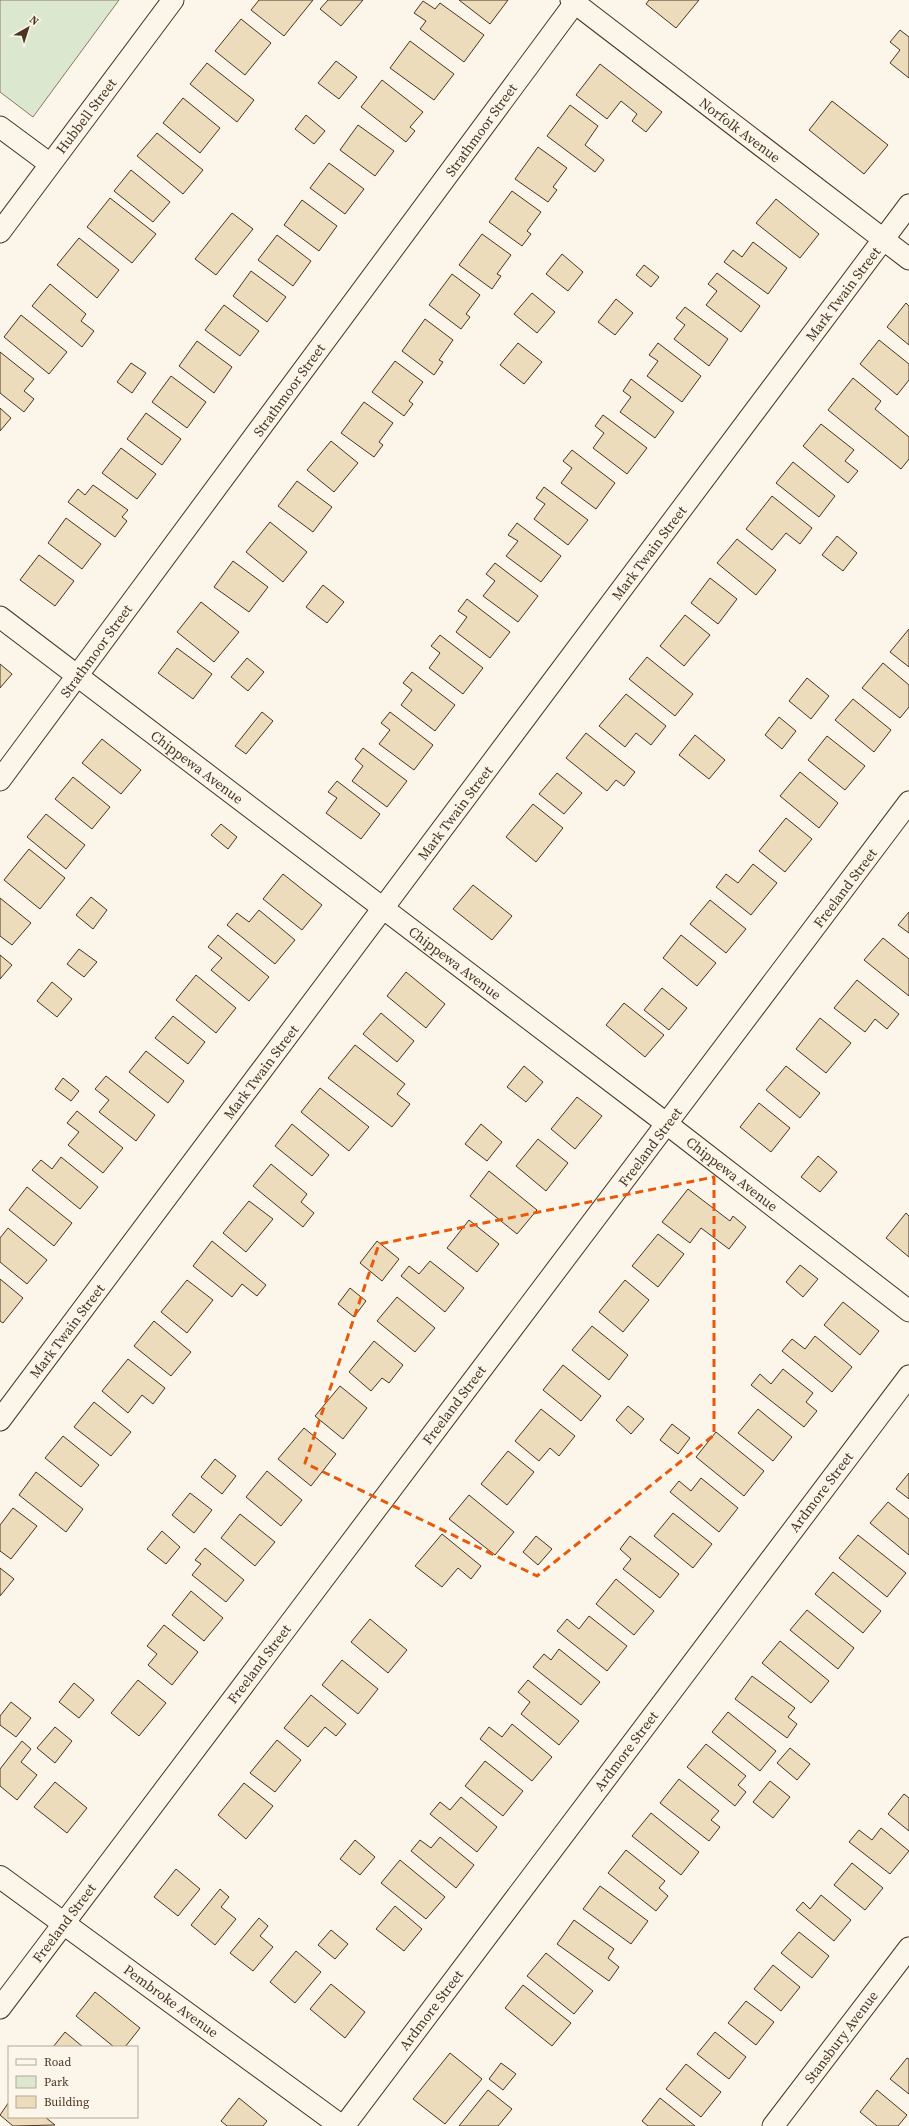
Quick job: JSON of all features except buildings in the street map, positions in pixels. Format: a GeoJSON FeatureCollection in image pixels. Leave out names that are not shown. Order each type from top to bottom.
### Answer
{"type":"FeatureCollection","features":[{"type":"Feature","properties":{"kind":"street","name":"Hubbell Street"},"geometry":{"type":"LineString","coordinates":[[0,232],[173,0]]}},
{"type":"Feature","properties":{"kind":"street","name":"Norfolk Avenue"},"geometry":{"type":"LineString","coordinates":[[574,1],[909,259]]}},
{"type":"Feature","properties":{"kind":"street","name":"Strathmoor Street"},"geometry":{"type":"LineString","coordinates":[[0,780],[574,1]]}},
{"type":"Feature","properties":{"kind":"street"},"geometry":{"type":"LineString","coordinates":[[0,127],[50,164]]}},
{"type":"Feature","properties":{"kind":"street","name":"Mark Twain Street"},"geometry":{"type":"LineString","coordinates":[[0,1420],[384,909],[909,205]]}},
{"type":"Feature","properties":{"kind":"street","name":"Chippewa Avenue"},"geometry":{"type":"LineString","coordinates":[[0,617],[667,1124],[909,1311]]}},
{"type":"Feature","properties":{"kind":"street","name":"Freeland Street"},"geometry":{"type":"LineString","coordinates":[[0,2008],[909,802]]}},
{"type":"Feature","properties":{"kind":"street","name":"Ardmore Street"},"geometry":{"type":"LineString","coordinates":[[343,2126],[909,1376]]}},
{"type":"Feature","properties":{"kind":"street","name":"Pembroke Avenue"},"geometry":{"type":"LineString","coordinates":[[0,1877],[343,2126]]}},
{"type":"Feature","properties":{"kind":"street","name":"Stansbury Avenue"},"geometry":{"type":"LineString","coordinates":[[773,2126],[909,1948]]}},
{"type":"Feature","properties":{"kind":"highlighted area"},"geometry":{"type":"Polygon","coordinates":[[[714,1177],[714,1435],[537,1576],[305,1463],[379,1244],[714,1177]]]}},
{"type":"Feature","properties":{"kind":"green space"},"geometry":{"type":"Polygon","coordinates":[[[0,0],[119,0],[33,117],[0,92],[0,0]]]}}]}
